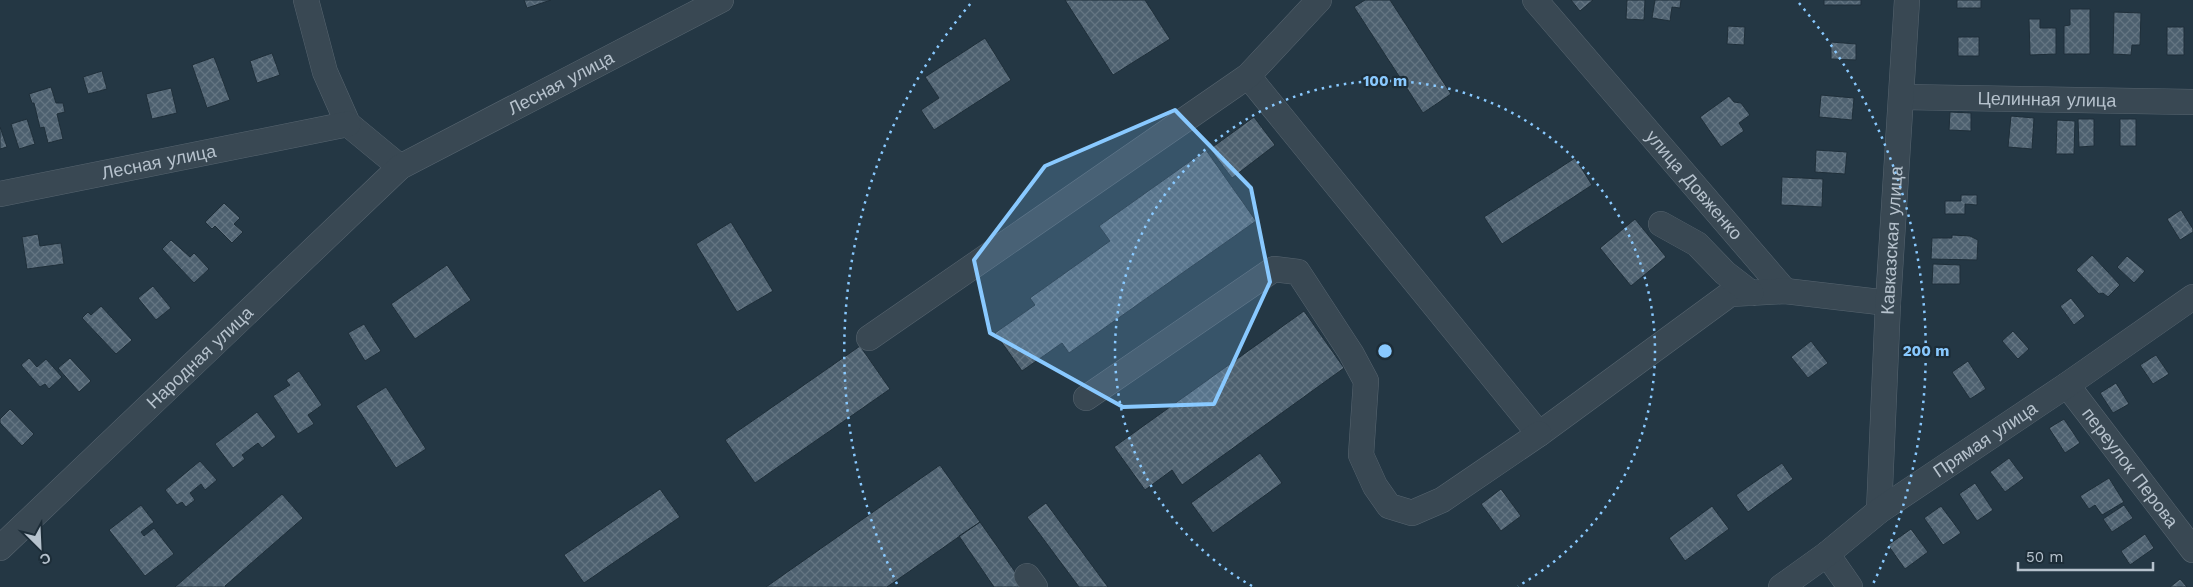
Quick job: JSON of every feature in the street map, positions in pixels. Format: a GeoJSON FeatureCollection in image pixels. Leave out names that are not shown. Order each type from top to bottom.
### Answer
{"type":"FeatureCollection","features":[{"type":"Feature","properties":{"kind":"street"},"geometry":{"type":"LineString","coordinates":[[306,0],[325,72],[348,124],[400,167]]}},
{"type":"Feature","properties":{"kind":"street","name":"Лесная улица"},"geometry":{"type":"LineString","coordinates":[[400,167],[721,0]]}},
{"type":"Feature","properties":{"kind":"street"},"geometry":{"type":"LineString","coordinates":[[869,338],[1248,76],[1319,0]]}},
{"type":"Feature","properties":{"kind":"street","name":"улица Довженко"},"geometry":{"type":"LineString","coordinates":[[1535,0],[1785,291]]}},
{"type":"Feature","properties":{"kind":"street","name":"Кавказская улица"},"geometry":{"type":"LineString","coordinates":[[1879,512],[1888,303],[1907,0]]}},
{"type":"Feature","properties":{"kind":"street"},"geometry":{"type":"LineString","coordinates":[[1248,76],[1540,434]]}},
{"type":"Feature","properties":{"kind":"street","name":"Целинная улица"},"geometry":{"type":"LineString","coordinates":[[1902,97],[2193,102]]}},
{"type":"Feature","properties":{"kind":"street","name":"Лесная улица"},"geometry":{"type":"LineString","coordinates":[[0,194],[348,124]]}},
{"type":"Feature","properties":{"kind":"street","name":"Народная улица"},"geometry":{"type":"LineString","coordinates":[[0,548],[400,167]]}},
{"type":"Feature","properties":{"kind":"street"},"geometry":{"type":"LineString","coordinates":[[1661,224],[1697,244],[1725,273],[1751,293]]}},
{"type":"Feature","properties":{"kind":"street"},"geometry":{"type":"LineString","coordinates":[[1086,398],[1274,268],[1298,272],[1351,353],[1366,381],[1361,454],[1375,486],[1389,506],[1412,513],[1442,500],[1540,434],[1730,294],[1785,291],[1888,303]]}},
{"type":"Feature","properties":{"kind":"street","name":"Прямая улица"},"geometry":{"type":"LineString","coordinates":[[1781,587],[1827,554],[1879,512],[2193,297]]}},
{"type":"Feature","properties":{"kind":"street","name":"переулок Перова"},"geometry":{"type":"LineString","coordinates":[[2067,385],[2193,550]]}},
{"type":"Feature","properties":{"kind":"street"},"geometry":{"type":"LineString","coordinates":[[1827,554],[1850,587]]}},
{"type":"Feature","properties":{"kind":"highlighted area"},"geometry":{"type":"Polygon","coordinates":[[[1175,110],[1251,188],[1270,282],[1214,404],[1123,407],[990,333],[974,260],[1045,166],[1175,110]]]}},
{"type":"Feature","properties":{"kind":"building"},"geometry":{"type":"Polygon","coordinates":[[[524,0],[551,0],[527,8],[524,0]]]}},
{"type":"Feature","properties":{"kind":"building"},"geometry":{"type":"Polygon","coordinates":[[[1065,0],[1145,0],[1170,39],[1113,75],[1065,0]]]}},
{"type":"Feature","properties":{"kind":"building"},"geometry":{"type":"Polygon","coordinates":[[[1365,0],[1390,0],[1451,94],[1423,113],[1354,7],[1365,0]]]}},
{"type":"Feature","properties":{"kind":"building"},"geometry":{"type":"Polygon","coordinates":[[[1571,0],[1593,0],[1580,11],[1571,0]]]}},
{"type":"Feature","properties":{"kind":"building"},"geometry":{"type":"Polygon","coordinates":[[[1627,0],[1645,0],[1644,20],[1626,19],[1627,0]]]}},
{"type":"Feature","properties":{"kind":"building"},"geometry":{"type":"Polygon","coordinates":[[[1655,0],[1681,0],[1680,8],[1672,7],[1670,21],[1652,18],[1655,0]]]}},
{"type":"Feature","properties":{"kind":"building"},"geometry":{"type":"Polygon","coordinates":[[[1824,0],[1861,0],[1861,5],[1824,5],[1824,0]]]}},
{"type":"Feature","properties":{"kind":"building"},"geometry":{"type":"Polygon","coordinates":[[[1957,0],[1981,0],[1981,8],[1957,8],[1957,0]]]}},
{"type":"Feature","properties":{"kind":"building"},"geometry":{"type":"Polygon","coordinates":[[[2070,9],[2090,9],[2090,54],[2064,54],[2064,26],[2070,25],[2070,9]]]}},
{"type":"Feature","properties":{"kind":"building"},"geometry":{"type":"Polygon","coordinates":[[[2114,12],[2141,13],[2140,45],[2132,45],[2131,55],[2113,54],[2114,12]]]}},
{"type":"Feature","properties":{"kind":"building"},"geometry":{"type":"Polygon","coordinates":[[[2029,19],[2040,19],[2040,28],[2056,28],[2056,54],[2030,55],[2029,19]]]}},
{"type":"Feature","properties":{"kind":"building"},"geometry":{"type":"Polygon","coordinates":[[[1728,26],[1745,27],[1744,45],[1727,44],[1728,26]]]}},
{"type":"Feature","properties":{"kind":"building"},"geometry":{"type":"Polygon","coordinates":[[[2167,27],[2184,27],[2184,55],[2167,55],[2167,27]]]}},
{"type":"Feature","properties":{"kind":"building"},"geometry":{"type":"Polygon","coordinates":[[[1958,37],[1979,37],[1979,56],[1958,56],[1958,37]]]}},
{"type":"Feature","properties":{"kind":"building"},"geometry":{"type":"Polygon","coordinates":[[[985,38],[1011,80],[934,130],[921,110],[939,98],[925,77],[985,38]]]}},
{"type":"Feature","properties":{"kind":"building"},"geometry":{"type":"Polygon","coordinates":[[[1831,42],[1856,44],[1856,60],[1831,59],[1831,42]]]}},
{"type":"Feature","properties":{"kind":"building"},"geometry":{"type":"Polygon","coordinates":[[[272,53],[280,75],[257,83],[250,61],[272,53]]]}},
{"type":"Feature","properties":{"kind":"building"},"geometry":{"type":"Polygon","coordinates":[[[214,57],[230,100],[207,108],[192,65],[214,57]]]}},
{"type":"Feature","properties":{"kind":"building"},"geometry":{"type":"Polygon","coordinates":[[[102,71],[107,89],[88,94],[83,77],[102,71]]]}},
{"type":"Feature","properties":{"kind":"building"},"geometry":{"type":"Polygon","coordinates":[[[51,87],[56,103],[63,103],[65,112],[57,114],[63,139],[48,143],[44,127],[40,128],[34,103],[32,103],[29,94],[51,87]]]}},
{"type":"Feature","properties":{"kind":"building"},"geometry":{"type":"Polygon","coordinates":[[[171,88],[177,113],[152,119],[146,94],[171,88]]]}},
{"type":"Feature","properties":{"kind":"building"},"geometry":{"type":"Polygon","coordinates":[[[1821,95],[1854,98],[1852,120],[1819,117],[1821,95]]]}},
{"type":"Feature","properties":{"kind":"building"},"geometry":{"type":"Polygon","coordinates":[[[1729,96],[1734,102],[1741,103],[1750,115],[1739,123],[1744,131],[1721,147],[1700,117],[1729,96]]]}},
{"type":"Feature","properties":{"kind":"building"},"geometry":{"type":"Polygon","coordinates":[[[1950,112],[1971,113],[1971,131],[1949,130],[1950,112]]]}},
{"type":"Feature","properties":{"kind":"building"},"geometry":{"type":"Polygon","coordinates":[[[2011,116],[2034,118],[2032,149],[2008,147],[2011,116]]]}},
{"type":"Feature","properties":{"kind":"building"},"geometry":{"type":"Polygon","coordinates":[[[1254,117],[1275,145],[1232,178],[1210,149],[1254,117]]]}},
{"type":"Feature","properties":{"kind":"building"},"geometry":{"type":"Polygon","coordinates":[[[27,119],[35,144],[19,149],[11,124],[27,119]]]}},
{"type":"Feature","properties":{"kind":"building"},"geometry":{"type":"Polygon","coordinates":[[[2078,119],[2094,119],[2094,146],[2079,147],[2078,119]]]}},
{"type":"Feature","properties":{"kind":"building"},"geometry":{"type":"Polygon","coordinates":[[[2120,119],[2136,119],[2136,146],[2120,146],[2120,119]]]}},
{"type":"Feature","properties":{"kind":"building"},"geometry":{"type":"Polygon","coordinates":[[[2057,120],[2075,121],[2074,154],[2056,154],[2057,120]]]}},
{"type":"Feature","properties":{"kind":"building"},"geometry":{"type":"Polygon","coordinates":[[[0,127],[7,147],[0,149],[0,127]]]}},
{"type":"Feature","properties":{"kind":"building"},"geometry":{"type":"Polygon","coordinates":[[[1206,150],[1256,221],[1069,353],[1062,343],[1022,371],[995,333],[1035,305],[1030,298],[1110,241],[1099,226],[1206,150]]]}},
{"type":"Feature","properties":{"kind":"building"},"geometry":{"type":"Polygon","coordinates":[[[1816,150],[1847,152],[1845,174],[1815,172],[1816,150]]]}},
{"type":"Feature","properties":{"kind":"building"},"geometry":{"type":"Polygon","coordinates":[[[1575,158],[1592,185],[1502,244],[1484,217],[1575,158]]]}},
{"type":"Feature","properties":{"kind":"building"},"geometry":{"type":"Polygon","coordinates":[[[1782,177],[1823,179],[1822,207],[1781,205],[1782,177]]]}},
{"type":"Feature","properties":{"kind":"building"},"geometry":{"type":"Polygon","coordinates":[[[1961,195],[1977,195],[1977,205],[1965,204],[1965,214],[1945,214],[1945,201],[1961,201],[1961,195]]]}},
{"type":"Feature","properties":{"kind":"building"},"geometry":{"type":"Polygon","coordinates":[[[224,203],[240,218],[234,224],[243,232],[232,243],[215,226],[212,229],[205,222],[224,203]]]}},
{"type":"Feature","properties":{"kind":"building"},"geometry":{"type":"Polygon","coordinates":[[[2181,210],[2193,232],[2180,240],[2167,219],[2181,210]]]}},
{"type":"Feature","properties":{"kind":"building"},"geometry":{"type":"Polygon","coordinates":[[[1635,219],[1666,257],[1631,286],[1600,248],[1635,219]]]}},
{"type":"Feature","properties":{"kind":"building"},"geometry":{"type":"Polygon","coordinates":[[[731,222],[773,291],[737,312],[696,244],[731,222]]]}},
{"type":"Feature","properties":{"kind":"building"},"geometry":{"type":"Polygon","coordinates":[[[38,234],[40,246],[61,243],[64,264],[27,269],[22,237],[38,234]]]}},
{"type":"Feature","properties":{"kind":"building"},"geometry":{"type":"Polygon","coordinates":[[[1952,235],[1970,236],[1978,240],[1977,260],[1931,259],[1932,238],[1952,238],[1952,235]]]}},
{"type":"Feature","properties":{"kind":"building"},"geometry":{"type":"Polygon","coordinates":[[[171,240],[190,257],[194,253],[209,269],[194,283],[162,249],[171,240]]]}},
{"type":"Feature","properties":{"kind":"building"},"geometry":{"type":"Polygon","coordinates":[[[2092,255],[2120,285],[2108,297],[2103,293],[2099,294],[2076,270],[2092,255]]]}},
{"type":"Feature","properties":{"kind":"building"},"geometry":{"type":"Polygon","coordinates":[[[2127,256],[2145,271],[2134,283],[2117,267],[2127,256]]]}},
{"type":"Feature","properties":{"kind":"building"},"geometry":{"type":"Polygon","coordinates":[[[1933,264],[1960,265],[1960,284],[1932,284],[1933,264]]]}},
{"type":"Feature","properties":{"kind":"building"},"geometry":{"type":"Polygon","coordinates":[[[447,265],[471,300],[415,339],[391,304],[447,265]]]}},
{"type":"Feature","properties":{"kind":"building"},"geometry":{"type":"Polygon","coordinates":[[[153,286],[171,308],[156,320],[138,298],[153,286]]]}},
{"type":"Feature","properties":{"kind":"building"},"geometry":{"type":"Polygon","coordinates":[[[2071,298],[2085,316],[2074,325],[2060,306],[2071,298]]]}},
{"type":"Feature","properties":{"kind":"building"},"geometry":{"type":"Polygon","coordinates":[[[101,306],[132,340],[116,354],[82,318],[88,312],[91,315],[101,306]]]}},
{"type":"Feature","properties":{"kind":"building"},"geometry":{"type":"Polygon","coordinates":[[[1304,311],[1344,368],[1182,485],[1172,470],[1145,490],[1114,447],[1304,311]]]}},
{"type":"Feature","properties":{"kind":"building"},"geometry":{"type":"Polygon","coordinates":[[[364,324],[381,351],[365,361],[348,333],[364,324]]]}},
{"type":"Feature","properties":{"kind":"building"},"geometry":{"type":"Polygon","coordinates":[[[2013,331],[2029,349],[2018,359],[2002,341],[2013,331]]]}},
{"type":"Feature","properties":{"kind":"building"},"geometry":{"type":"Polygon","coordinates":[[[1811,341],[1828,363],[1808,378],[1791,357],[1811,341]]]}},
{"type":"Feature","properties":{"kind":"building"},"geometry":{"type":"Polygon","coordinates":[[[860,346],[890,389],[755,483],[725,440],[860,346]]]}},
{"type":"Feature","properties":{"kind":"building"},"geometry":{"type":"Polygon","coordinates":[[[2156,355],[2169,374],[2153,384],[2140,365],[2156,355]]]}},
{"type":"Feature","properties":{"kind":"building"},"geometry":{"type":"Polygon","coordinates":[[[29,358],[37,367],[46,359],[62,377],[49,389],[45,384],[40,387],[21,365],[29,358]]]}},
{"type":"Feature","properties":{"kind":"building"},"geometry":{"type":"Polygon","coordinates":[[[70,358],[91,381],[79,392],[58,368],[70,358]]]}},
{"type":"Feature","properties":{"kind":"building"},"geometry":{"type":"Polygon","coordinates":[[[1968,361],[1986,389],[1970,399],[1952,372],[1968,361]]]}},
{"type":"Feature","properties":{"kind":"building"},"geometry":{"type":"Polygon","coordinates":[[[299,371],[322,405],[308,415],[314,424],[298,434],[273,396],[290,385],[286,380],[299,371]]]}},
{"type":"Feature","properties":{"kind":"building"},"geometry":{"type":"Polygon","coordinates":[[[2116,383],[2129,404],[2113,413],[2100,393],[2116,383]]]}},
{"type":"Feature","properties":{"kind":"building"},"geometry":{"type":"Polygon","coordinates":[[[386,387],[426,449],[396,468],[356,406],[386,387]]]}},
{"type":"Feature","properties":{"kind":"building"},"geometry":{"type":"Polygon","coordinates":[[[10,409],[34,434],[22,446],[0,423],[0,419],[10,409]]]}},
{"type":"Feature","properties":{"kind":"building"},"geometry":{"type":"Polygon","coordinates":[[[257,412],[276,437],[262,448],[258,443],[242,455],[245,459],[233,468],[215,444],[257,412]]]}},
{"type":"Feature","properties":{"kind":"building"},"geometry":{"type":"Polygon","coordinates":[[[2064,419],[2080,443],[2065,453],[2049,428],[2064,419]]]}},
{"type":"Feature","properties":{"kind":"building"},"geometry":{"type":"Polygon","coordinates":[[[1260,453],[1282,483],[1213,533],[1191,503],[1260,453]]]}},
{"type":"Feature","properties":{"kind":"building"},"geometry":{"type":"Polygon","coordinates":[[[2009,458],[2024,478],[2005,492],[1990,472],[2009,458]]]}},
{"type":"Feature","properties":{"kind":"building"},"geometry":{"type":"Polygon","coordinates":[[[200,461],[217,480],[205,490],[201,484],[190,493],[195,500],[186,507],[182,502],[177,505],[165,490],[200,461]]]}},
{"type":"Feature","properties":{"kind":"building"},"geometry":{"type":"Polygon","coordinates":[[[1782,463],[1793,479],[1748,512],[1736,495],[1782,463]]]}},
{"type":"Feature","properties":{"kind":"building"},"geometry":{"type":"Polygon","coordinates":[[[940,465],[980,522],[887,587],[766,587],[940,465]]]}},
{"type":"Feature","properties":{"kind":"building"},"geometry":{"type":"Polygon","coordinates":[[[2109,478],[2124,502],[2102,515],[2095,505],[2089,509],[2080,496],[2109,478]]]}},
{"type":"Feature","properties":{"kind":"building"},"geometry":{"type":"Polygon","coordinates":[[[1975,483],[1993,510],[1977,521],[1959,494],[1975,483]]]}},
{"type":"Feature","properties":{"kind":"building"},"geometry":{"type":"Polygon","coordinates":[[[660,489],[680,517],[584,583],[564,555],[660,489]]]}},
{"type":"Feature","properties":{"kind":"building"},"geometry":{"type":"Polygon","coordinates":[[[1501,489],[1521,516],[1501,531],[1481,504],[1501,489]]]}},
{"type":"Feature","properties":{"kind":"building"},"geometry":{"type":"Polygon","coordinates":[[[282,494],[303,518],[226,587],[175,587],[282,494]]]}},
{"type":"Feature","properties":{"kind":"building"},"geometry":{"type":"Polygon","coordinates":[[[1046,503],[1108,587],[1079,587],[1027,517],[1046,503]]]}},
{"type":"Feature","properties":{"kind":"building"},"geometry":{"type":"Polygon","coordinates":[[[141,505],[154,522],[141,532],[144,536],[154,528],[174,554],[145,576],[109,530],[141,505]]]}},
{"type":"Feature","properties":{"kind":"building"},"geometry":{"type":"Polygon","coordinates":[[[2124,505],[2133,518],[2112,532],[2103,519],[2124,505]]]}},
{"type":"Feature","properties":{"kind":"building"},"geometry":{"type":"Polygon","coordinates":[[[1712,506],[1729,529],[1685,561],[1669,538],[1712,506]]]}},
{"type":"Feature","properties":{"kind":"building"},"geometry":{"type":"Polygon","coordinates":[[[1941,506],[1961,533],[1943,545],[1924,518],[1941,506]]]}},
{"type":"Feature","properties":{"kind":"building"},"geometry":{"type":"Polygon","coordinates":[[[980,522],[1024,587],[994,587],[959,536],[980,522]]]}},
{"type":"Feature","properties":{"kind":"building"},"geometry":{"type":"Polygon","coordinates":[[[1911,529],[1928,552],[1905,569],[1888,545],[1911,529]]]}},
{"type":"Feature","properties":{"kind":"building"},"geometry":{"type":"Polygon","coordinates":[[[2145,534],[2154,548],[2130,565],[2121,551],[2145,534]]]}},
{"type":"Feature","properties":{"kind":"building"},"geometry":{"type":"Polygon","coordinates":[[[2180,579],[2187,587],[2170,587],[2180,579]]]}}]}
